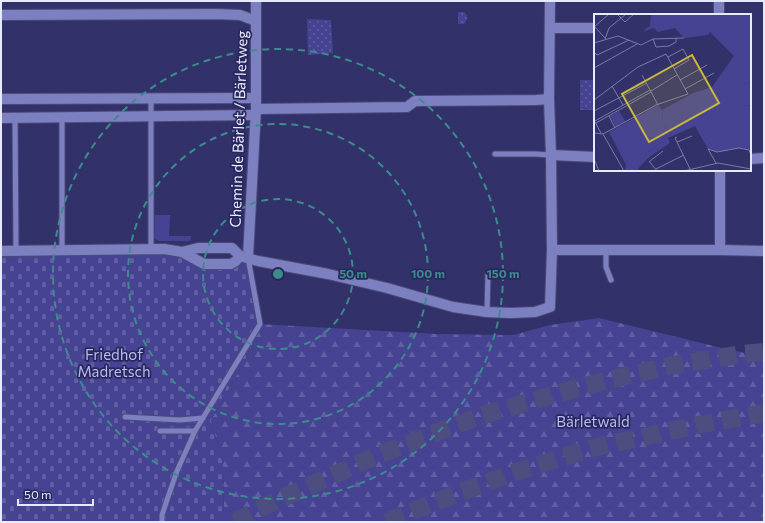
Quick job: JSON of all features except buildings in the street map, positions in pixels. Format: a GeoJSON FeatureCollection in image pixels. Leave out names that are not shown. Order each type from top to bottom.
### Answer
{"type":"FeatureCollection","features":[{"type":"Feature","properties":{"kind":"street","name":"Chemin de Bärlet / Bärletweg"},"geometry":{"type":"LineString","coordinates":[[244,256],[256,112],[256,1]]}},
{"type":"Feature","properties":{"kind":"street"},"geometry":{"type":"LineString","coordinates":[[182,252],[198,248],[232,248],[244,256],[258,261],[328,274],[387,288],[453,307],[487,312],[511,313],[535,312],[550,307],[552,250],[549,99],[550,1]]}},
{"type":"Feature","properties":{"kind":"street"},"geometry":{"type":"LineString","coordinates":[[719,1],[719,14]]}},
{"type":"Feature","properties":{"kind":"street"},"geometry":{"type":"LineString","coordinates":[[1,15],[216,14],[240,15],[256,21]]}},
{"type":"Feature","properties":{"kind":"street"},"geometry":{"type":"LineString","coordinates":[[550,28],[594,28]]}},
{"type":"Feature","properties":{"kind":"street"},"geometry":{"type":"LineString","coordinates":[[1,99],[255,98]]}},
{"type":"Feature","properties":{"kind":"street"},"geometry":{"type":"LineString","coordinates":[[1,118],[151,116],[407,107],[415,101],[549,99]]}},
{"type":"Feature","properties":{"kind":"street"},"geometry":{"type":"LineString","coordinates":[[551,156],[594,157]]}},
{"type":"Feature","properties":{"kind":"street"},"geometry":{"type":"LineString","coordinates":[[751,159],[764,158]]}},
{"type":"Feature","properties":{"kind":"street"},"geometry":{"type":"LineString","coordinates":[[720,171],[720,250]]}},
{"type":"Feature","properties":{"kind":"street"},"geometry":{"type":"LineString","coordinates":[[1,251],[164,249],[182,252],[204,264],[231,264],[244,256]]}},
{"type":"Feature","properties":{"kind":"street"},"geometry":{"type":"LineString","coordinates":[[552,250],[764,251]]}},
{"type":"Feature","properties":{"kind":"lane"},"geometry":{"type":"LineString","coordinates":[[151,99],[151,249]]}},
{"type":"Feature","properties":{"kind":"lane"},"geometry":{"type":"LineString","coordinates":[[62,117],[62,250]]}},
{"type":"Feature","properties":{"kind":"lane"},"geometry":{"type":"LineString","coordinates":[[15,118],[16,251]]}},
{"type":"Feature","properties":{"kind":"lane"},"geometry":{"type":"LineString","coordinates":[[495,154],[535,154],[551,156]]}},
{"type":"Feature","properties":{"kind":"lane"},"geometry":{"type":"LineString","coordinates":[[606,250],[606,267],[611,280]]}},
{"type":"Feature","properties":{"kind":"lane"},"geometry":{"type":"LineString","coordinates":[[162,522],[162,515],[177,471],[195,431],[260,324],[244,256]]}},
{"type":"Feature","properties":{"kind":"lane"},"geometry":{"type":"LineString","coordinates":[[487,312],[488,274]]}},
{"type":"Feature","properties":{"kind":"lane"},"geometry":{"type":"LineString","coordinates":[[125,417],[180,420],[203,418]]}},
{"type":"Feature","properties":{"kind":"lane"},"geometry":{"type":"LineString","coordinates":[[160,431],[195,431]]}},
{"type":"Feature","properties":{"kind":"green space"},"geometry":{"type":"Polygon","coordinates":[[[458,12],[464,12],[467,15],[467,20],[464,24],[458,24],[458,12]]]}},
{"type":"Feature","properties":{"kind":"green space"},"geometry":{"type":"Polygon","coordinates":[[[307,19],[331,20],[333,53],[308,55],[307,19]]]}},
{"type":"Feature","properties":{"kind":"green space"},"geometry":{"type":"Polygon","coordinates":[[[580,80],[594,80],[594,110],[580,110],[580,80]]]}},
{"type":"Feature","properties":{"kind":"green space"},"geometry":{"type":"Polygon","coordinates":[[[155,215],[171,215],[169,236],[191,236],[191,239],[189,241],[159,241],[154,238],[155,215]]]}},
{"type":"Feature","properties":{"kind":"green space","name":"Friedhof Madretsch"},"geometry":{"type":"Polygon","coordinates":[[[164,249],[204,264],[248,257],[260,324],[247,357],[211,420],[223,464],[224,522],[1,522],[1,251],[164,249]]]}},
{"type":"Feature","properties":{"kind":"green space","name":"Bärletwald"},"geometry":{"type":"Polygon","coordinates":[[[599,318],[764,357],[764,522],[224,522],[223,464],[211,420],[247,357],[260,324],[437,334],[513,335],[550,325],[599,318]]]}},
{"type":"Feature","properties":{"kind":"tunnel"},"geometry":{"type":"LineString","coordinates":[[235,522],[274,502],[378,455],[480,416],[584,386],[669,366],[742,354],[764,352]]}},
{"type":"Feature","properties":{"kind":"tunnel"},"geometry":{"type":"LineString","coordinates":[[387,522],[512,473],[593,448],[698,425],[764,413]]}}]}
